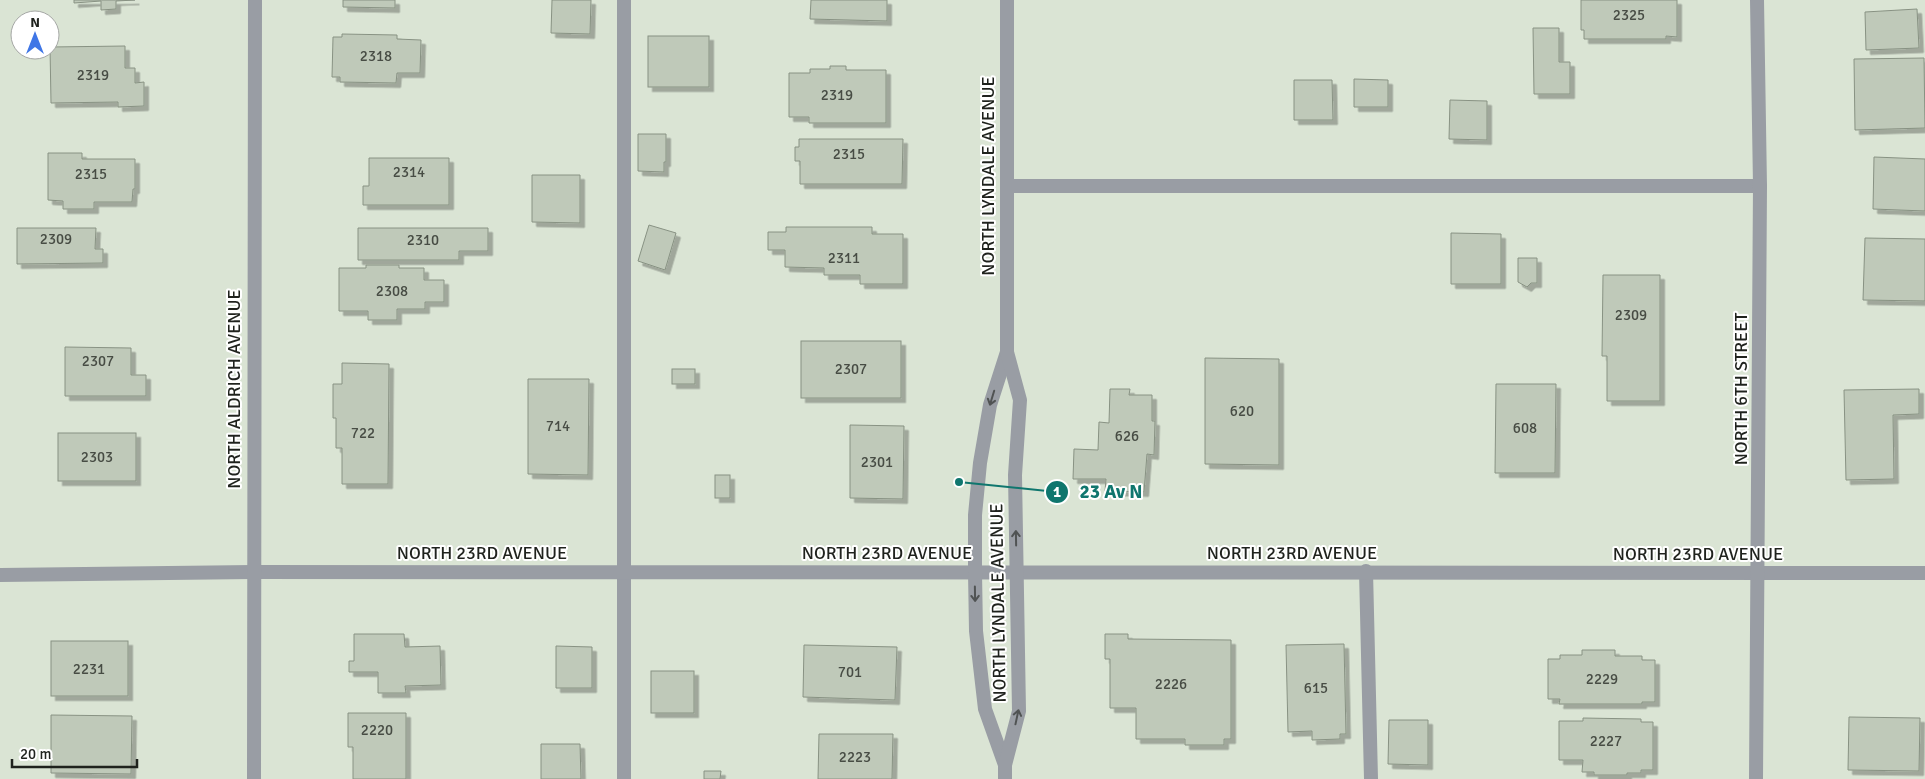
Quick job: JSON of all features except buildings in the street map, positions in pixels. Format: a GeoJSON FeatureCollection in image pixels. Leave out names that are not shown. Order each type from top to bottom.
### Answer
{"type":"FeatureCollection","features":[{"type":"Feature","properties":{"kind":"street","name":"NORTH ALDRICH AVENUE"},"geometry":{"type":"LineString","coordinates":[[254,779],[255,0]]}},
{"type":"Feature","properties":{"kind":"street"},"geometry":{"type":"LineString","coordinates":[[624,0],[624,779]]}},
{"type":"Feature","properties":{"kind":"street","name":"NORTH LYNDALE AVENUE"},"geometry":{"type":"LineString","coordinates":[[1005,779],[1005,765],[1019,711],[1015,475],[1020,400],[1007,352],[1007,0]]}},
{"type":"Feature","properties":{"kind":"street","name":"NORTH 6TH STREET"},"geometry":{"type":"LineString","coordinates":[[1756,779],[1759,573],[1760,186],[1757,0]]}},
{"type":"Feature","properties":{"kind":"street"},"geometry":{"type":"LineString","coordinates":[[1007,186],[1760,186]]}},
{"type":"Feature","properties":{"kind":"street","name":"NORTH LYNDALE AVENUE"},"geometry":{"type":"LineString","coordinates":[[1005,765],[985,709],[976,631],[975,515],[980,463],[990,405],[1007,352]]}},
{"type":"Feature","properties":{"kind":"street","name":"NORTH 23RD AVENUE"},"geometry":{"type":"LineString","coordinates":[[0,575],[253,572],[1366,571],[1925,573]]}},
{"type":"Feature","properties":{"kind":"street"},"geometry":{"type":"LineString","coordinates":[[1366,571],[1371,779]]}},
{"type":"Feature","properties":{"kind":"place","name":"23 Av N"},"geometry":{"type":"Point","coordinates":[959,482]}}]}
